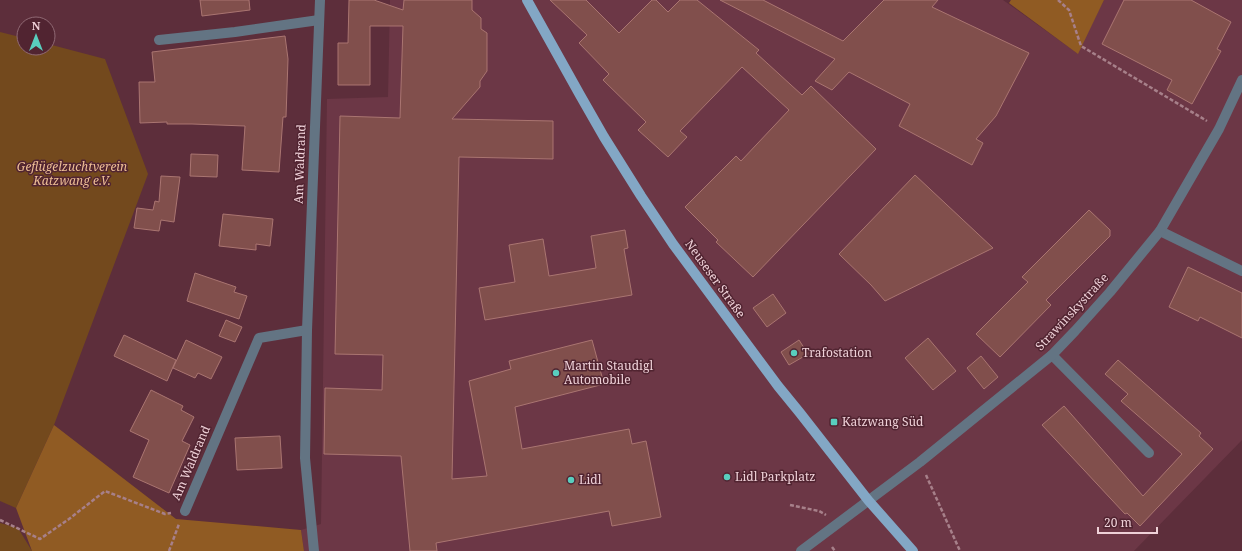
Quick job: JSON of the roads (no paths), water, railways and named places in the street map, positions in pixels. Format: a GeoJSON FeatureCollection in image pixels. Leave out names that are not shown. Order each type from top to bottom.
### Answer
{"type":"FeatureCollection","features":[{"type":"Feature","properties":{"kind":"main road","name":"Neuseser Straße"},"geometry":{"type":"LineString","coordinates":[[527,0],[580,96],[633,183],[694,274],[778,386],[868,500],[913,551]]}},
{"type":"Feature","properties":{"kind":"street","name":"Am Waldrand"},"geometry":{"type":"LineString","coordinates":[[314,551],[305,458],[307,330],[320,0]]}},
{"type":"Feature","properties":{"kind":"street"},"geometry":{"type":"LineString","coordinates":[[160,40],[235,32],[319,20]]}},
{"type":"Feature","properties":{"kind":"street","name":"Strawinskystraße"},"geometry":{"type":"LineString","coordinates":[[800,551],[920,462],[1052,355],[1110,292],[1160,231],[1219,129],[1242,80]]}},
{"type":"Feature","properties":{"kind":"street"},"geometry":{"type":"LineString","coordinates":[[1160,231],[1242,271]]}},
{"type":"Feature","properties":{"kind":"street","name":"Am Waldrand"},"geometry":{"type":"LineString","coordinates":[[184,511],[259,338],[307,330]]}},
{"type":"Feature","properties":{"kind":"street"},"geometry":{"type":"LineString","coordinates":[[1052,355],[1149,453]]}},
{"type":"Feature","properties":{"kind":"place","name":"Trafostation"},"geometry":{"type":"Point","coordinates":[794,353]}},
{"type":"Feature","properties":{"kind":"place","name":"Martin Staudigl Automobile"},"geometry":{"type":"Point","coordinates":[556,373]}},
{"type":"Feature","properties":{"kind":"place","name":"Katzwang Süd"},"geometry":{"type":"Point","coordinates":[834,422]}},
{"type":"Feature","properties":{"kind":"place","name":"Lidl Parkplatz"},"geometry":{"type":"Point","coordinates":[727,477]}},
{"type":"Feature","properties":{"kind":"place","name":"Lidl"},"geometry":{"type":"Point","coordinates":[571,480]}},
{"type":"Feature","properties":{"kind":"park label","name":"Geflügelzuchtverein Katzwang e.V."},"geometry":{"type":"Point","coordinates":[72,174]}}]}
